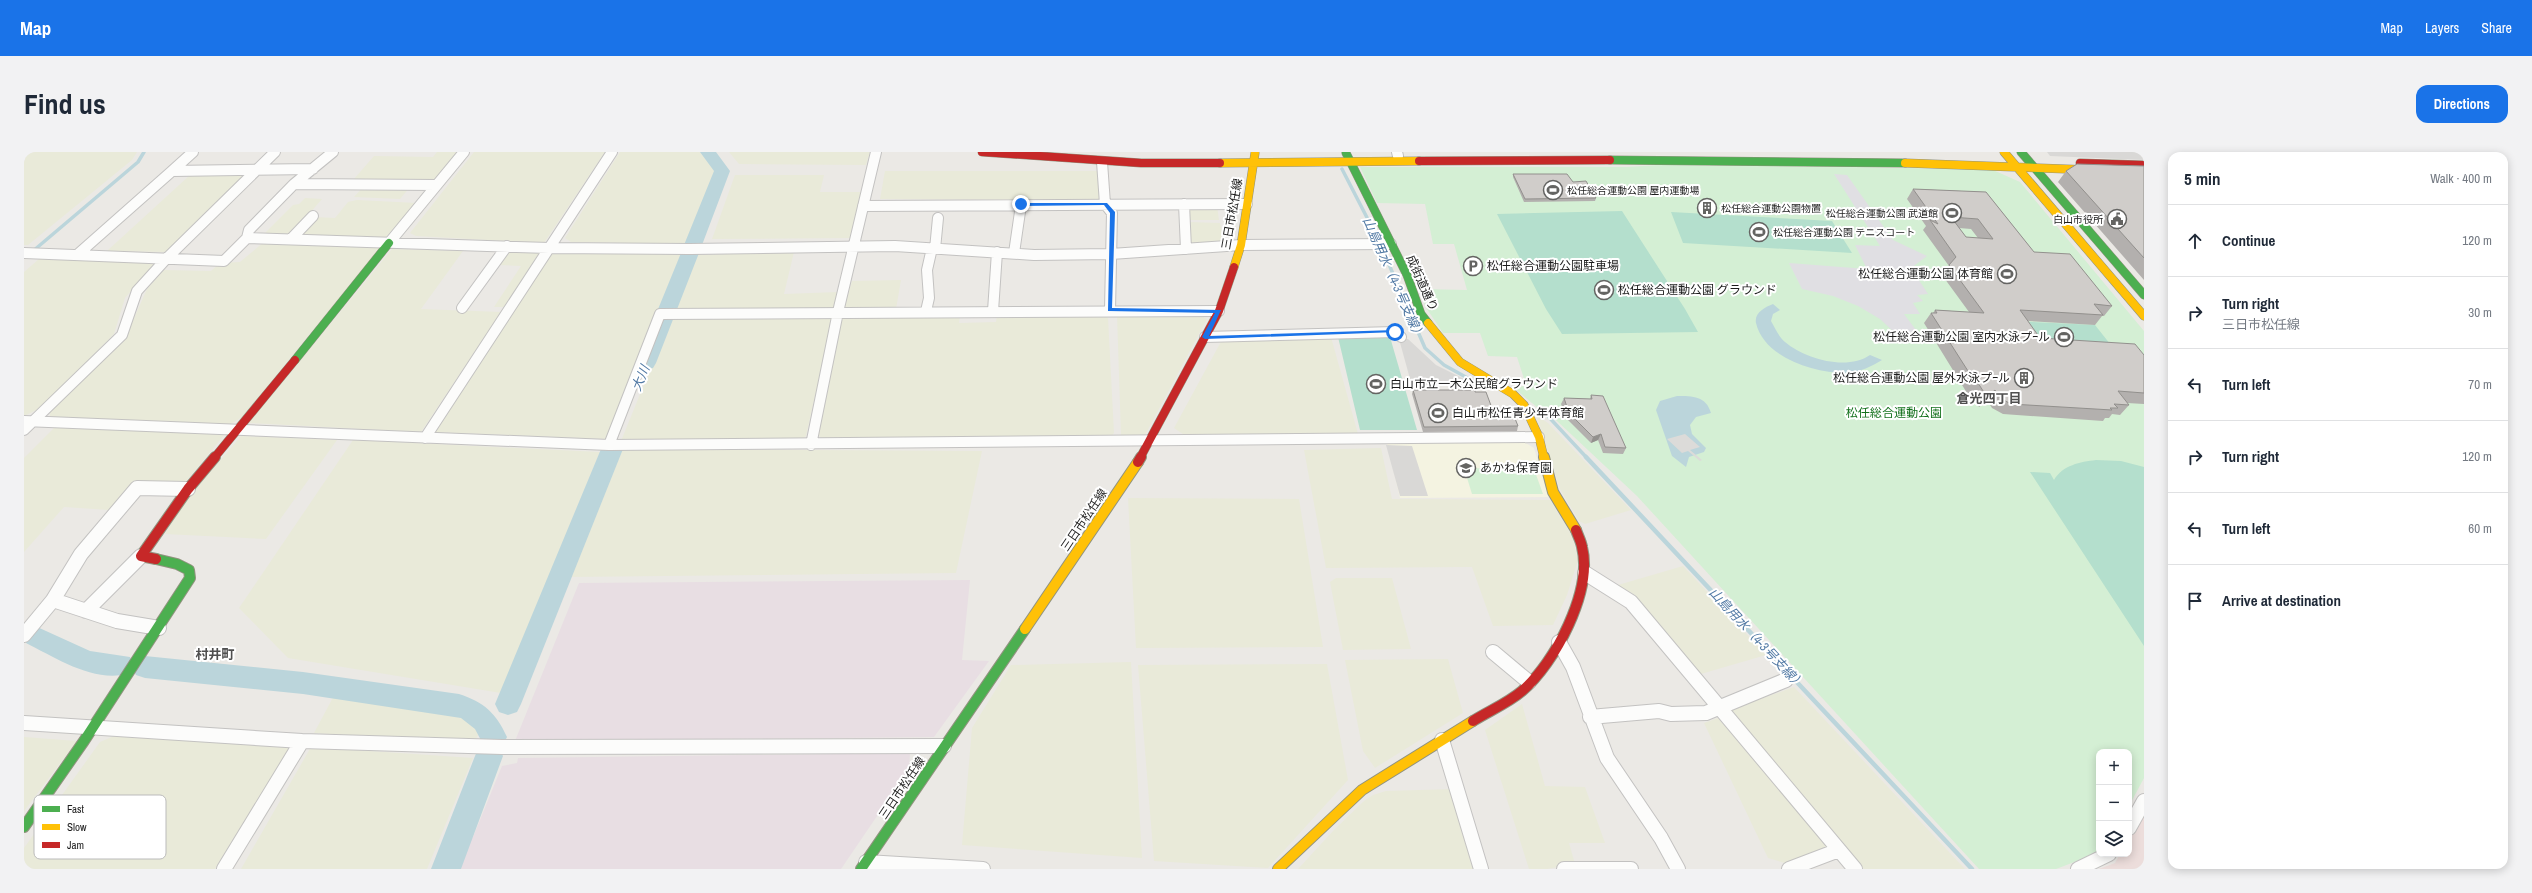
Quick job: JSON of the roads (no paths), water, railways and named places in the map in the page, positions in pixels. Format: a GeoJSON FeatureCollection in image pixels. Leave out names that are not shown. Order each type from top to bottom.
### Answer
{"type":"FeatureCollection","features":[{"type":"Feature","properties":{"kind":"street"},"geometry":{"type":"LineString","coordinates":[[77,255],[193,152]]}},
{"type":"Feature","properties":{"kind":"street"},"geometry":{"type":"LineString","coordinates":[[24,430],[28,421],[122,335],[137,291],[167,258],[275,152]]}},
{"type":"Feature","properties":{"kind":"street"},"geometry":{"type":"LineString","coordinates":[[29,253],[224,261],[247,238],[249,230],[294,184],[333,152]]}},
{"type":"Feature","properties":{"kind":"street"},"geometry":{"type":"LineString","coordinates":[[86,611],[142,556],[188,489],[240,429],[464,152]]}},
{"type":"Feature","properties":{"kind":"street"},"geometry":{"type":"LineString","coordinates":[[425,438],[612,152]]}},
{"type":"Feature","properties":{"kind":"street"},"geometry":{"type":"LineString","coordinates":[[811,445],[838,312],[876,152]]}},
{"type":"Feature","properties":{"kind":"street"},"geometry":{"type":"LineString","coordinates":[[982,152],[1063,155],[1102,162],[1254,157]]}},
{"type":"Feature","properties":{"kind":"street"},"geometry":{"type":"LineString","coordinates":[[1078,152],[1254,157],[1625,155]]}},
{"type":"Feature","properties":{"kind":"street"},"geometry":{"type":"LineString","coordinates":[[2004,152],[2144,315]]}},
{"type":"Feature","properties":{"kind":"street"},"geometry":{"type":"LineString","coordinates":[[2021,152],[2033,164],[2144,294]]}},
{"type":"Feature","properties":{"kind":"street"},"geometry":{"type":"LineString","coordinates":[[1348,157],[1398,154],[1625,155],[1878,162],[2144,165]]}},
{"type":"Feature","properties":{"kind":"street","name":"三日市松任線"},"geometry":{"type":"LineString","coordinates":[[864,865],[1151,442],[1219,311],[1241,245],[1254,157]]}},
{"type":"Feature","properties":{"kind":"street","name":"成街道通り"},"geometry":{"type":"LineString","coordinates":[[1278,869],[1362,790],[1523,690],[1560,642],[1574,612],[1585,573],[1585,556],[1579,534],[1553,492],[1539,437],[1524,406],[1512,394],[1460,362],[1421,314],[1407,275],[1382,244],[1348,157]]}},
{"type":"Feature","properties":{"kind":"street"},"geometry":{"type":"LineString","coordinates":[[1102,162],[1105,204],[1112,212],[1110,310]]}},
{"type":"Feature","properties":{"kind":"street"},"geometry":{"type":"LineString","coordinates":[[2033,164],[2144,171]]}},
{"type":"Feature","properties":{"kind":"street"},"geometry":{"type":"LineString","coordinates":[[172,171],[313,169]]}},
{"type":"Feature","properties":{"kind":"street"},"geometry":{"type":"LineString","coordinates":[[294,184],[437,185]]}},
{"type":"Feature","properties":{"kind":"street"},"geometry":{"type":"LineString","coordinates":[[1014,253],[1021,204]]}},
{"type":"Feature","properties":{"kind":"street"},"geometry":{"type":"LineString","coordinates":[[1184,204],[1186,249]]}},
{"type":"Feature","properties":{"kind":"street"},"geometry":{"type":"LineString","coordinates":[[864,206],[1247,204]]}},
{"type":"Feature","properties":{"kind":"street"},"geometry":{"type":"LineString","coordinates":[[291,239],[313,216]]}},
{"type":"Feature","properties":{"kind":"street"},"geometry":{"type":"LineString","coordinates":[[926,312],[929,298],[927,270],[934,248],[938,218]]}},
{"type":"Feature","properties":{"kind":"street"},"geometry":{"type":"LineString","coordinates":[[247,238],[549,248],[690,249],[853,246],[934,248],[1014,253],[1111,254],[1241,245],[1382,244]]}},
{"type":"Feature","properties":{"kind":"street"},"geometry":{"type":"LineString","coordinates":[[462,308],[507,246]]}},
{"type":"Feature","properties":{"kind":"street"},"geometry":{"type":"LineString","coordinates":[[993,311],[997,252]]}},
{"type":"Feature","properties":{"kind":"street"},"geometry":{"type":"LineString","coordinates":[[609,445],[660,314],[1110,310],[1219,311]]}},
{"type":"Feature","properties":{"kind":"street"},"geometry":{"type":"LineString","coordinates":[[1205,337],[1395,332],[1401,336]]}},
{"type":"Feature","properties":{"kind":"street"},"geometry":{"type":"LineString","coordinates":[[28,421],[609,445],[811,445],[1539,437]]}},
{"type":"Feature","properties":{"kind":"street"},"geometry":{"type":"LineString","coordinates":[[24,635],[53,600],[67,572],[93,536],[137,488],[188,489]]}},
{"type":"Feature","properties":{"kind":"street"},"geometry":{"type":"LineString","coordinates":[[46,795],[159,628],[190,578],[189,570],[177,564],[142,556]]}},
{"type":"Feature","properties":{"kind":"street"},"geometry":{"type":"LineString","coordinates":[[1585,573],[1631,602],[1855,869]]}},
{"type":"Feature","properties":{"kind":"street"},"geometry":{"type":"LineString","coordinates":[[53,600],[117,621],[159,628]]}},
{"type":"Feature","properties":{"kind":"street"},"geometry":{"type":"LineString","coordinates":[[1560,642],[1573,667],[1590,717],[1607,758],[1661,838],[1678,869]]}},
{"type":"Feature","properties":{"kind":"street"},"geometry":{"type":"LineString","coordinates":[[1493,652],[1529,682]]}},
{"type":"Feature","properties":{"kind":"street"},"geometry":{"type":"LineString","coordinates":[[1590,717],[1659,711],[1671,714],[1706,713],[1786,680]]}},
{"type":"Feature","properties":{"kind":"street"},"geometry":{"type":"LineString","coordinates":[[24,723],[302,740],[502,747],[944,746]]}},
{"type":"Feature","properties":{"kind":"street"},"geometry":{"type":"LineString","coordinates":[[224,869],[302,740]]}},
{"type":"Feature","properties":{"kind":"street"},"geometry":{"type":"LineString","coordinates":[[1442,740],[1481,869]]}},
{"type":"Feature","properties":{"kind":"street"},"geometry":{"type":"LineString","coordinates":[[2132,823],[2144,801]]}},
{"type":"Feature","properties":{"kind":"street"},"geometry":{"type":"LineString","coordinates":[[24,827],[34,813]]}},
{"type":"Feature","properties":{"kind":"street"},"geometry":{"type":"LineString","coordinates":[[1789,869],[1839,850]]}},
{"type":"Feature","properties":{"kind":"street"},"geometry":{"type":"LineString","coordinates":[[2078,869],[2107,857]]}},
{"type":"Feature","properties":{"kind":"street"},"geometry":{"type":"LineString","coordinates":[[864,865],[983,869]]}},
{"type":"Feature","properties":{"kind":"street"},"geometry":{"type":"LineString","coordinates":[[1564,869],[1631,869]]}},
{"type":"Feature","properties":{"kind":"water"},"geometry":{"type":"Polygon","coordinates":[[[1773,304],[1780,310],[1773,314],[1771,321],[1781,338],[1793,348],[1815,358],[1826,361],[1850,362],[1861,360],[1870,355],[1882,360],[1866,368],[1848,373],[1821,371],[1793,362],[1769,346],[1761,335],[1756,323],[1758,313],[1773,304]]]}},
{"type":"Feature","properties":{"kind":"water"},"geometry":{"type":"Polygon","coordinates":[[[1677,396],[1688,396],[1702,400],[1709,407],[1711,413],[1696,417],[1690,425],[1692,434],[1706,448],[1704,452],[1689,457],[1686,467],[1672,456],[1656,410],[1660,401],[1677,396]]]}},
{"type":"Feature","properties":{"kind":"waterway"},"geometry":{"type":"LineString","coordinates":[[33,251],[138,162],[144,152]]}},
{"type":"Feature","properties":{"kind":"waterway","name":"大川"},"geometry":{"type":"LineString","coordinates":[[693,245],[722,171],[708,152]]}},
{"type":"Feature","properties":{"kind":"waterway","name":"山島用水（4-3号支線）"},"geometry":{"type":"LineString","coordinates":[[1342,169],[1378,239],[1425,348],[1444,365],[1482,386]]}},
{"type":"Feature","properties":{"kind":"waterway","name":"大川"},"geometry":{"type":"LineString","coordinates":[[666,312],[690,253]]}},
{"type":"Feature","properties":{"kind":"waterway","name":"大川"},"geometry":{"type":"LineString","coordinates":[[646,363],[665,316]]}},
{"type":"Feature","properties":{"kind":"waterway","name":"山島用水（4-3号支線）"},"geometry":{"type":"LineString","coordinates":[[1539,411],[1546,414],[1587,458]]}},
{"type":"Feature","properties":{"kind":"waterway"},"geometry":{"type":"LineString","coordinates":[[508,704],[612,449]]}},
{"type":"Feature","properties":{"kind":"waterway","name":"山島用水（4-3号支線）"},"geometry":{"type":"LineString","coordinates":[[1586,457],[1972,869]]}},
{"type":"Feature","properties":{"kind":"waterway"},"geometry":{"type":"LineString","coordinates":[[35,636],[86,661],[121,665]]}},
{"type":"Feature","properties":{"kind":"waterway"},"geometry":{"type":"LineString","coordinates":[[145,667],[303,683],[459,705],[476,713],[488,726],[493,737]]}},
{"type":"Feature","properties":{"kind":"waterway"},"geometry":{"type":"LineString","coordinates":[[446,869],[489,756]]}},
{"type":"Feature","properties":{"kind":"place","name":"松任総合運動公園 屋内運動場"},"geometry":{"type":"Point","coordinates":[1553,190]}},
{"type":"Feature","properties":{"kind":"place","name":"松任総合運動公園物置"},"geometry":{"type":"Point","coordinates":[1707,208]}},
{"type":"Feature","properties":{"kind":"place","name":"松任総合運動公園 武道館"},"geometry":{"type":"Point","coordinates":[1952,213]}},
{"type":"Feature","properties":{"kind":"place","name":"白山市役所"},"geometry":{"type":"Point","coordinates":[2117,219]}},
{"type":"Feature","properties":{"kind":"place","name":"松任総合運動公園 テニスコート"},"geometry":{"type":"Point","coordinates":[1759,232]}},
{"type":"Feature","properties":{"kind":"place","name":"松任総合運動公園駐車場"},"geometry":{"type":"Point","coordinates":[1473,266]}},
{"type":"Feature","properties":{"kind":"place","name":"松任総合運動公園 体育館"},"geometry":{"type":"Point","coordinates":[2007,274]}},
{"type":"Feature","properties":{"kind":"place","name":"松任総合運動公園 グラウンド"},"geometry":{"type":"Point","coordinates":[1604,290]}},
{"type":"Feature","properties":{"kind":"place","name":"松任総合運動公園 室内水泳プｰル"},"geometry":{"type":"Point","coordinates":[2064,337]}},
{"type":"Feature","properties":{"kind":"place","name":"松任総合運動公園 屋外水泳プｰル"},"geometry":{"type":"Point","coordinates":[2024,378]}},
{"type":"Feature","properties":{"kind":"place","name":"白山市立一木公民館グラウンド"},"geometry":{"type":"Point","coordinates":[1376,384]}},
{"type":"Feature","properties":{"kind":"place","name":"白山市松任青少年体育館"},"geometry":{"type":"Point","coordinates":[1438,413]}},
{"type":"Feature","properties":{"kind":"place","name":"あかね保育園"},"geometry":{"type":"Point","coordinates":[1466,468]}},
{"type":"Feature","properties":{"kind":"district","name":"倉光四丁目"},"geometry":{"type":"Point","coordinates":[1989,398]}},
{"type":"Feature","properties":{"kind":"district","name":"村井町"},"geometry":{"type":"Point","coordinates":[215,654]}},
{"type":"Feature","properties":{"kind":"park label","name":"松任総合運動公園"},"geometry":{"type":"Point","coordinates":[1894,413]}}]}
